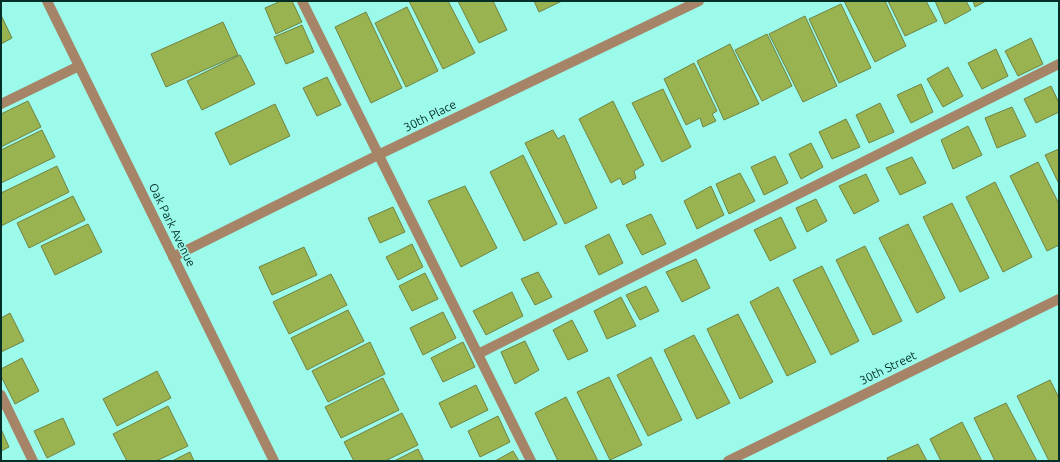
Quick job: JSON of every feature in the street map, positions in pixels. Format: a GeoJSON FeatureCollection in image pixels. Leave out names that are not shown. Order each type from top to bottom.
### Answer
{"type":"FeatureCollection","features":[{"type":"Feature","properties":{"kind":"street","name":"Oak Park Avenue"},"geometry":{"type":"LineString","coordinates":[[47,1],[274,461]]}},
{"type":"Feature","properties":{"kind":"street"},"geometry":{"type":"LineString","coordinates":[[302,1],[531,461]]}},
{"type":"Feature","properties":{"kind":"street","name":"30th Place"},"geometry":{"type":"LineString","coordinates":[[173,257],[378,155],[699,1]]}},
{"type":"Feature","properties":{"kind":"street"},"geometry":{"type":"LineString","coordinates":[[478,354],[1059,64]]}},
{"type":"Feature","properties":{"kind":"street"},"geometry":{"type":"LineString","coordinates":[[1,104],[79,66]]}},
{"type":"Feature","properties":{"kind":"street","name":"30th Street"},"geometry":{"type":"LineString","coordinates":[[728,461],[1059,299]]}},
{"type":"Feature","properties":{"kind":"street"},"geometry":{"type":"LineString","coordinates":[[1,395],[33,461]]}},
{"type":"Feature","properties":{"kind":"building"},"geometry":{"type":"Polygon","coordinates":[[[281,1],[292,1],[302,22],[276,34],[265,8],[281,1]]]}},
{"type":"Feature","properties":{"kind":"building"},"geometry":{"type":"Polygon","coordinates":[[[409,1],[448,1],[475,53],[443,69],[409,1]]]}},
{"type":"Feature","properties":{"kind":"building"},"geometry":{"type":"Polygon","coordinates":[[[458,1],[493,1],[507,30],[479,43],[458,1]]]}},
{"type":"Feature","properties":{"kind":"building"},"geometry":{"type":"Polygon","coordinates":[[[534,1],[562,1],[539,12],[534,1]]]}},
{"type":"Feature","properties":{"kind":"building"},"geometry":{"type":"Polygon","coordinates":[[[844,1],[885,1],[906,46],[875,62],[844,1]]]}},
{"type":"Feature","properties":{"kind":"building"},"geometry":{"type":"Polygon","coordinates":[[[888,1],[926,1],[937,21],[905,36],[888,1]]]}},
{"type":"Feature","properties":{"kind":"building"},"geometry":{"type":"Polygon","coordinates":[[[935,1],[966,1],[971,10],[945,24],[935,1]]]}},
{"type":"Feature","properties":{"kind":"building"},"geometry":{"type":"Polygon","coordinates":[[[973,1],[986,1],[975,7],[973,1]]]}},
{"type":"Feature","properties":{"kind":"building"},"geometry":{"type":"Polygon","coordinates":[[[841,4],[871,68],[839,83],[809,19],[841,4]]]}},
{"type":"Feature","properties":{"kind":"building"},"geometry":{"type":"Polygon","coordinates":[[[407,7],[438,71],[406,87],[375,23],[407,7]]]}},
{"type":"Feature","properties":{"kind":"building"},"geometry":{"type":"Polygon","coordinates":[[[366,12],[402,88],[371,103],[335,27],[366,12]]]}},
{"type":"Feature","properties":{"kind":"building"},"geometry":{"type":"Polygon","coordinates":[[[1,15],[12,38],[1,44],[1,15]]]}},
{"type":"Feature","properties":{"kind":"building"},"geometry":{"type":"Polygon","coordinates":[[[805,16],[837,86],[803,102],[769,34],[805,16]]]}},
{"type":"Feature","properties":{"kind":"building"},"geometry":{"type":"Polygon","coordinates":[[[223,22],[238,55],[166,87],[151,54],[223,22]]]}},
{"type":"Feature","properties":{"kind":"building"},"geometry":{"type":"Polygon","coordinates":[[[302,25],[314,52],[286,64],[274,37],[302,25]]]}},
{"type":"Feature","properties":{"kind":"building"},"geometry":{"type":"Polygon","coordinates":[[[767,34],[792,86],[762,101],[735,50],[767,34]]]}},
{"type":"Feature","properties":{"kind":"building"},"geometry":{"type":"Polygon","coordinates":[[[1031,38],[1043,64],[1018,76],[1005,51],[1031,38]]]}},
{"type":"Feature","properties":{"kind":"building"},"geometry":{"type":"Polygon","coordinates":[[[730,44],[759,104],[724,120],[697,61],[730,44]]]}},
{"type":"Feature","properties":{"kind":"building"},"geometry":{"type":"Polygon","coordinates":[[[996,49],[1008,76],[982,89],[968,63],[996,49]]]}},
{"type":"Feature","properties":{"kind":"building"},"geometry":{"type":"Polygon","coordinates":[[[240,55],[255,84],[202,110],[187,81],[240,55]]]}},
{"type":"Feature","properties":{"kind":"building"},"geometry":{"type":"Polygon","coordinates":[[[694,63],[717,111],[712,114],[716,121],[703,127],[700,118],[686,125],[664,79],[694,63]]]}},
{"type":"Feature","properties":{"kind":"building"},"geometry":{"type":"Polygon","coordinates":[[[948,67],[963,96],[943,107],[927,79],[948,67]]]}},
{"type":"Feature","properties":{"kind":"building"},"geometry":{"type":"Polygon","coordinates":[[[327,77],[341,105],[317,116],[303,88],[327,77]]]}},
{"type":"Feature","properties":{"kind":"building"},"geometry":{"type":"Polygon","coordinates":[[[921,84],[933,112],[911,123],[897,95],[921,84]]]}},
{"type":"Feature","properties":{"kind":"building"},"geometry":{"type":"Polygon","coordinates":[[[1051,86],[1059,103],[1059,112],[1036,123],[1024,99],[1051,86]]]}},
{"type":"Feature","properties":{"kind":"building"},"geometry":{"type":"Polygon","coordinates":[[[663,89],[691,147],[662,162],[632,103],[663,89]]]}},
{"type":"Feature","properties":{"kind":"building"},"geometry":{"type":"Polygon","coordinates":[[[28,101],[41,127],[1,147],[1,114],[28,101]]]}},
{"type":"Feature","properties":{"kind":"building"},"geometry":{"type":"Polygon","coordinates":[[[613,101],[644,165],[634,171],[636,178],[623,185],[620,178],[611,183],[579,119],[613,101]]]}},
{"type":"Feature","properties":{"kind":"building"},"geometry":{"type":"Polygon","coordinates":[[[880,103],[894,132],[869,143],[856,115],[880,103]]]}},
{"type":"Feature","properties":{"kind":"building"},"geometry":{"type":"Polygon","coordinates":[[[275,104],[290,136],[230,165],[215,133],[275,104]]]}},
{"type":"Feature","properties":{"kind":"building"},"geometry":{"type":"Polygon","coordinates":[[[1012,107],[1026,136],[997,148],[985,118],[1012,107]]]}},
{"type":"Feature","properties":{"kind":"building"},"geometry":{"type":"Polygon","coordinates":[[[846,119],[860,147],[832,159],[819,132],[846,119]]]}},
{"type":"Feature","properties":{"kind":"building"},"geometry":{"type":"Polygon","coordinates":[[[968,126],[982,155],[953,169],[941,140],[968,126]]]}},
{"type":"Feature","properties":{"kind":"building"},"geometry":{"type":"Polygon","coordinates":[[[42,130],[55,157],[1,183],[1,150],[42,130]]]}},
{"type":"Feature","properties":{"kind":"building"},"geometry":{"type":"Polygon","coordinates":[[[553,130],[558,139],[564,135],[597,208],[565,224],[525,143],[553,130]]]}},
{"type":"Feature","properties":{"kind":"building"},"geometry":{"type":"Polygon","coordinates":[[[811,143],[823,167],[801,179],[789,154],[811,143]]]}},
{"type":"Feature","properties":{"kind":"building"},"geometry":{"type":"Polygon","coordinates":[[[1059,149],[1059,184],[1045,155],[1059,149]]]}},
{"type":"Feature","properties":{"kind":"building"},"geometry":{"type":"Polygon","coordinates":[[[523,155],[557,224],[524,241],[490,172],[523,155]]]}},
{"type":"Feature","properties":{"kind":"building"},"geometry":{"type":"Polygon","coordinates":[[[775,156],[788,183],[764,195],[751,167],[775,156]]]}},
{"type":"Feature","properties":{"kind":"building"},"geometry":{"type":"Polygon","coordinates":[[[912,157],[926,183],[900,195],[886,168],[912,157]]]}},
{"type":"Feature","properties":{"kind":"building"},"geometry":{"type":"Polygon","coordinates":[[[1038,162],[1059,204],[1059,245],[1047,251],[1010,176],[1038,162]]]}},
{"type":"Feature","properties":{"kind":"building"},"geometry":{"type":"Polygon","coordinates":[[[57,166],[69,192],[1,226],[1,193],[57,166]]]}},
{"type":"Feature","properties":{"kind":"building"},"geometry":{"type":"Polygon","coordinates":[[[740,173],[755,201],[729,214],[716,184],[740,173]]]}},
{"type":"Feature","properties":{"kind":"building"},"geometry":{"type":"Polygon","coordinates":[[[866,174],[879,201],[854,214],[839,186],[866,174]]]}},
{"type":"Feature","properties":{"kind":"building"},"geometry":{"type":"Polygon","coordinates":[[[995,182],[1032,257],[1003,272],[966,197],[995,182]]]}},
{"type":"Feature","properties":{"kind":"building"},"geometry":{"type":"Polygon","coordinates":[[[465,186],[497,248],[461,267],[428,201],[465,186]]]}},
{"type":"Feature","properties":{"kind":"building"},"geometry":{"type":"Polygon","coordinates":[[[711,186],[724,215],[697,229],[684,201],[711,186]]]}},
{"type":"Feature","properties":{"kind":"building"},"geometry":{"type":"Polygon","coordinates":[[[73,196],[85,220],[29,248],[17,223],[73,196]]]}},
{"type":"Feature","properties":{"kind":"building"},"geometry":{"type":"Polygon","coordinates":[[[816,199],[827,221],[807,232],[796,208],[816,199]]]}},
{"type":"Feature","properties":{"kind":"building"},"geometry":{"type":"Polygon","coordinates":[[[952,203],[989,278],[960,292],[923,217],[952,203]]]}},
{"type":"Feature","properties":{"kind":"building"},"geometry":{"type":"Polygon","coordinates":[[[393,207],[405,232],[380,243],[368,218],[393,207]]]}},
{"type":"Feature","properties":{"kind":"building"},"geometry":{"type":"Polygon","coordinates":[[[651,214],[666,244],[642,255],[626,225],[651,214]]]}},
{"type":"Feature","properties":{"kind":"building"},"geometry":{"type":"Polygon","coordinates":[[[781,217],[796,248],[770,261],[754,230],[781,217]]]}},
{"type":"Feature","properties":{"kind":"building"},"geometry":{"type":"Polygon","coordinates":[[[88,224],[102,252],[55,275],[41,246],[88,224]]]}},
{"type":"Feature","properties":{"kind":"building"},"geometry":{"type":"Polygon","coordinates":[[[908,224],[945,298],[917,313],[879,238],[908,224]]]}},
{"type":"Feature","properties":{"kind":"building"},"geometry":{"type":"Polygon","coordinates":[[[609,234],[623,263],[599,275],[585,246],[609,234]]]}},
{"type":"Feature","properties":{"kind":"building"},"geometry":{"type":"Polygon","coordinates":[[[412,244],[423,267],[398,280],[386,257],[412,244]]]}},
{"type":"Feature","properties":{"kind":"building"},"geometry":{"type":"Polygon","coordinates":[[[865,246],[902,321],[873,335],[836,260],[865,246]]]}},
{"type":"Feature","properties":{"kind":"building"},"geometry":{"type":"Polygon","coordinates":[[[304,247],[317,275],[272,295],[259,267],[304,247]]]}},
{"type":"Feature","properties":{"kind":"building"},"geometry":{"type":"Polygon","coordinates":[[[696,259],[710,288],[682,302],[666,272],[696,259]]]}},
{"type":"Feature","properties":{"kind":"building"},"geometry":{"type":"Polygon","coordinates":[[[822,266],[859,341],[831,355],[793,280],[822,266]]]}},
{"type":"Feature","properties":{"kind":"building"},"geometry":{"type":"Polygon","coordinates":[[[538,272],[552,297],[535,305],[521,279],[538,272]]]}},
{"type":"Feature","properties":{"kind":"building"},"geometry":{"type":"Polygon","coordinates":[[[425,273],[438,299],[412,311],[399,286],[425,273]]]}},
{"type":"Feature","properties":{"kind":"building"},"geometry":{"type":"Polygon","coordinates":[[[331,274],[347,305],[289,334],[273,302],[331,274]]]}},
{"type":"Feature","properties":{"kind":"building"},"geometry":{"type":"Polygon","coordinates":[[[646,286],[659,311],[640,320],[626,295],[646,286]]]}},
{"type":"Feature","properties":{"kind":"building"},"geometry":{"type":"Polygon","coordinates":[[[778,287],[816,362],[787,376],[750,302],[778,287]]]}},
{"type":"Feature","properties":{"kind":"building"},"geometry":{"type":"Polygon","coordinates":[[[512,292],[523,316],[486,335],[473,311],[512,292]]]}},
{"type":"Feature","properties":{"kind":"building"},"geometry":{"type":"Polygon","coordinates":[[[621,297],[636,326],[607,339],[594,311],[621,297]]]}},
{"type":"Feature","properties":{"kind":"building"},"geometry":{"type":"Polygon","coordinates":[[[348,310],[364,341],[307,370],[291,338],[348,310]]]}},
{"type":"Feature","properties":{"kind":"building"},"geometry":{"type":"Polygon","coordinates":[[[443,312],[456,338],[423,355],[410,328],[443,312]]]}},
{"type":"Feature","properties":{"kind":"building"},"geometry":{"type":"Polygon","coordinates":[[[10,313],[24,341],[1,352],[1,318],[10,313]]]}},
{"type":"Feature","properties":{"kind":"building"},"geometry":{"type":"Polygon","coordinates":[[[738,314],[773,382],[740,399],[707,329],[738,314]]]}},
{"type":"Feature","properties":{"kind":"building"},"geometry":{"type":"Polygon","coordinates":[[[572,320],[588,351],[568,360],[553,330],[572,320]]]}},
{"type":"Feature","properties":{"kind":"building"},"geometry":{"type":"Polygon","coordinates":[[[694,335],[730,403],[697,419],[664,350],[694,335]]]}},
{"type":"Feature","properties":{"kind":"building"},"geometry":{"type":"Polygon","coordinates":[[[525,341],[539,370],[515,384],[501,352],[525,341]]]}},
{"type":"Feature","properties":{"kind":"building"},"geometry":{"type":"Polygon","coordinates":[[[370,342],[385,374],[328,402],[312,371],[370,342]]]}},
{"type":"Feature","properties":{"kind":"building"},"geometry":{"type":"Polygon","coordinates":[[[463,342],[475,367],[443,382],[431,358],[463,342]]]}},
{"type":"Feature","properties":{"kind":"building"},"geometry":{"type":"Polygon","coordinates":[[[651,357],[682,420],[648,436],[617,375],[651,357]]]}},
{"type":"Feature","properties":{"kind":"building"},"geometry":{"type":"Polygon","coordinates":[[[22,358],[39,391],[15,404],[1,376],[1,369],[22,358]]]}},
{"type":"Feature","properties":{"kind":"building"},"geometry":{"type":"Polygon","coordinates":[[[157,371],[171,398],[117,426],[103,399],[157,371]]]}},
{"type":"Feature","properties":{"kind":"building"},"geometry":{"type":"Polygon","coordinates":[[[609,377],[642,445],[610,460],[577,392],[609,377]]]}},
{"type":"Feature","properties":{"kind":"building"},"geometry":{"type":"Polygon","coordinates":[[[383,378],[399,410],[341,438],[325,407],[383,378]]]}},
{"type":"Feature","properties":{"kind":"building"},"geometry":{"type":"Polygon","coordinates":[[[1050,380],[1059,398],[1059,461],[1049,461],[1017,396],[1050,380]]]}},
{"type":"Feature","properties":{"kind":"building"},"geometry":{"type":"Polygon","coordinates":[[[476,385],[488,410],[451,428],[439,403],[476,385]]]}},
{"type":"Feature","properties":{"kind":"building"},"geometry":{"type":"Polygon","coordinates":[[[566,397],[598,461],[558,461],[535,413],[566,397]]]}},
{"type":"Feature","properties":{"kind":"building"},"geometry":{"type":"Polygon","coordinates":[[[1006,403],[1037,461],[995,461],[974,418],[1006,403]]]}},
{"type":"Feature","properties":{"kind":"building"},"geometry":{"type":"Polygon","coordinates":[[[168,406],[188,446],[156,461],[127,461],[113,434],[168,406]]]}},
{"type":"Feature","properties":{"kind":"building"},"geometry":{"type":"Polygon","coordinates":[[[402,413],[418,445],[385,461],[354,461],[344,442],[402,413]]]}},
{"type":"Feature","properties":{"kind":"building"},"geometry":{"type":"Polygon","coordinates":[[[498,416],[510,442],[480,457],[468,431],[498,416]]]}},
{"type":"Feature","properties":{"kind":"building"},"geometry":{"type":"Polygon","coordinates":[[[63,418],[75,444],[47,458],[34,431],[63,418]]]}},
{"type":"Feature","properties":{"kind":"building"},"geometry":{"type":"Polygon","coordinates":[[[962,422],[982,461],[941,461],[930,439],[962,422]]]}},
{"type":"Feature","properties":{"kind":"building"},"geometry":{"type":"Polygon","coordinates":[[[1,429],[9,447],[1,451],[1,429]]]}},
{"type":"Feature","properties":{"kind":"building"},"geometry":{"type":"Polygon","coordinates":[[[918,444],[927,461],[888,461],[887,458],[918,444]]]}},
{"type":"Feature","properties":{"kind":"building"},"geometry":{"type":"Polygon","coordinates":[[[418,449],[424,461],[394,461],[418,449]]]}},
{"type":"Feature","properties":{"kind":"building"},"geometry":{"type":"Polygon","coordinates":[[[513,451],[519,461],[495,461],[513,451]]]}},
{"type":"Feature","properties":{"kind":"building"},"geometry":{"type":"Polygon","coordinates":[[[190,452],[194,461],[172,461],[190,452]]]}}]}
